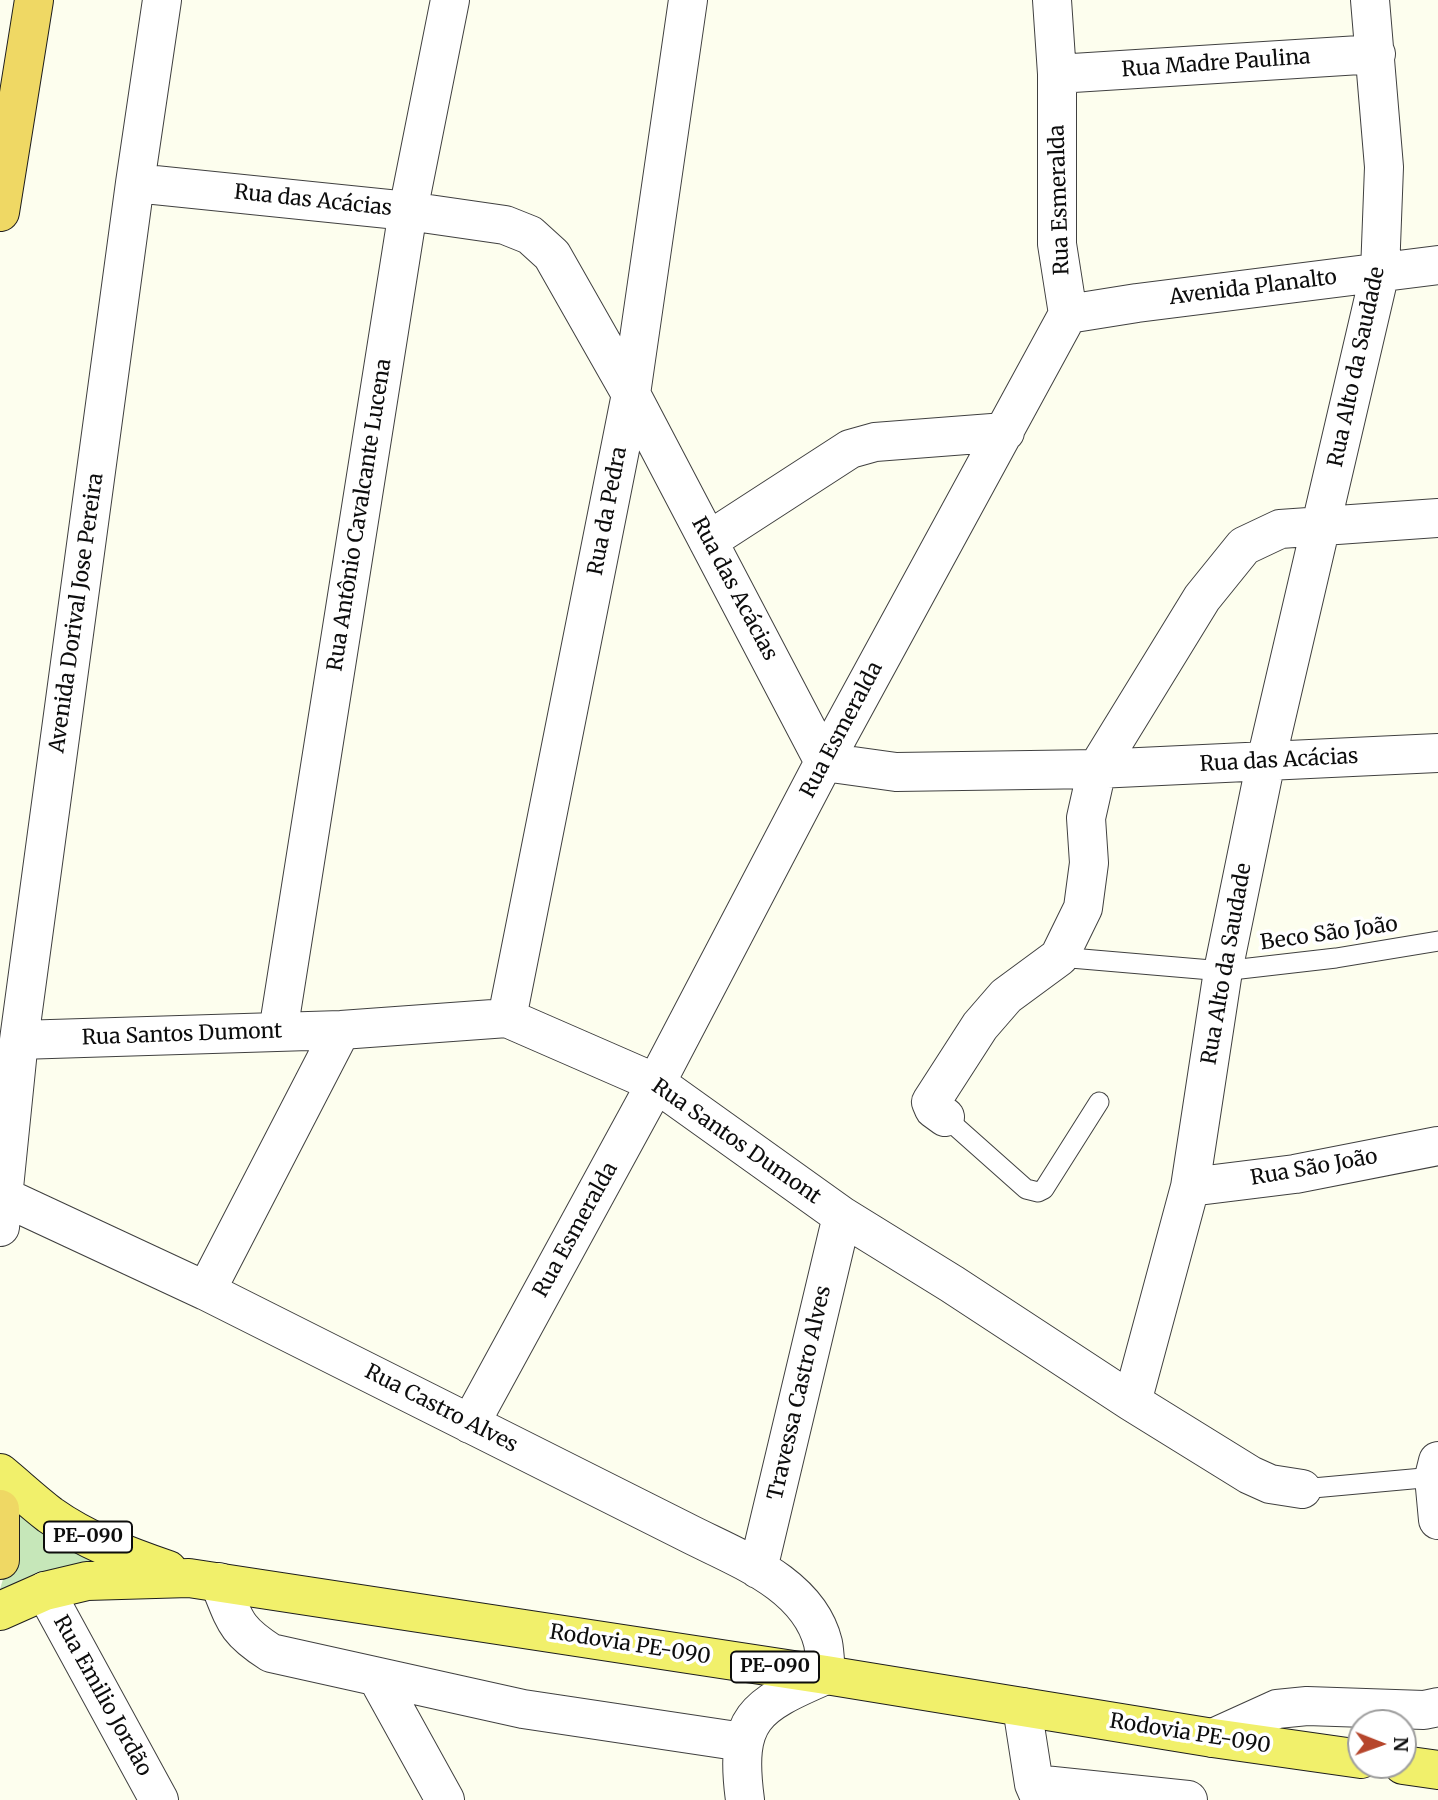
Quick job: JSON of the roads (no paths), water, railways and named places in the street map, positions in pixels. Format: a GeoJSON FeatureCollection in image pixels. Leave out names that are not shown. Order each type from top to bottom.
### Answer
{"type":"FeatureCollection","features":[{"type":"Feature","properties":{"kind":"highway"},"geometry":{"type":"LineString","coordinates":[[0,212],[8,102],[34,0]]}},
{"type":"Feature","properties":{"kind":"highway"},"geometry":{"type":"LineString","coordinates":[[0,1508],[0,1560]]}},
{"type":"Feature","properties":{"kind":"main road","name":"Rodovia PE-090"},"geometry":{"type":"LineString","coordinates":[[0,1473],[51,1516],[87,1536],[123,1554],[204,1580],[1347,1757]]}},
{"type":"Feature","properties":{"kind":"main road","name":"Rodovia PE-090"},"geometry":{"type":"LineString","coordinates":[[0,1611],[45,1591],[87,1581],[204,1580]]}},
{"type":"Feature","properties":{"kind":"main road"},"geometry":{"type":"LineString","coordinates":[[1417,1767],[1438,1770]]}},
{"type":"Feature","properties":{"kind":"street","name":"Avenida Dorival Jose Pereira"},"geometry":{"type":"LineString","coordinates":[[1,1211],[19,1040],[162,0]]}},
{"type":"Feature","properties":{"kind":"street","name":"Rua Antônio Cavalcante Lucena"},"geometry":{"type":"LineString","coordinates":[[278,1032],[408,211],[450,0]]}},
{"type":"Feature","properties":{"kind":"street","name":"Rua da Pedra"},"geometry":{"type":"LineString","coordinates":[[507,1018],[631,394],[688,0]]}},
{"type":"Feature","properties":{"kind":"street","name":"Rua Esmeralda"},"geometry":{"type":"LineString","coordinates":[[470,1424],[656,1083],[824,762],[1069,314],[1057,244],[1056,74],[1052,0]]}},
{"type":"Feature","properties":{"kind":"street","name":"Rua Alto da Saudade"},"geometry":{"type":"LineString","coordinates":[[1132,1402],[1190,1186],[1223,971],[1266,761],[1380,272],[1384,167],[1370,0]]}},
{"type":"Feature","properties":{"kind":"street","name":"Rua Madre Paulina"},"geometry":{"type":"LineString","coordinates":[[1056,74],[1376,54]]}},
{"type":"Feature","properties":{"kind":"street","name":"Rua das Acácias"},"geometry":{"type":"LineString","coordinates":[[135,183],[408,211],[505,225],[530,235],[552,255],[631,394],[824,762],[896,772],[1097,769],[1438,753]]}},
{"type":"Feature","properties":{"kind":"street","name":"Avenida Planalto"},"geometry":{"type":"LineString","coordinates":[[1069,314],[1438,265]]}},
{"type":"Feature","properties":{"kind":"street"},"geometry":{"type":"LineString","coordinates":[[708,541],[850,449],[875,442],[1004,432]]}},
{"type":"Feature","properties":{"kind":"street"},"geometry":{"type":"LineString","coordinates":[[945,1118],[934,1109],[932,1102],[980,1026],[1006,996],[1059,957],[1083,908],[1088,863],[1086,818],[1097,769],[1202,598],[1244,546],[1280,529],[1321,524],[1438,518]]}},
{"type":"Feature","properties":{"kind":"street","name":"Rua Santos Dumont"},"geometry":{"type":"LineString","coordinates":[[19,1040],[341,1030],[507,1018],[656,1083],[842,1216],[952,1284],[1132,1402],[1250,1475],[1270,1485],[1302,1489]]}},
{"type":"Feature","properties":{"kind":"street"},"geometry":{"type":"LineString","coordinates":[[206,1291],[341,1030]]}},
{"type":"Feature","properties":{"kind":"street","name":"Rua São João"},"geometry":{"type":"LineString","coordinates":[[1190,1186],[1295,1174],[1438,1146]]}},
{"type":"Feature","properties":{"kind":"street","name":"Rua Castro Alves"},"geometry":{"type":"LineString","coordinates":[[1,1211],[206,1291],[758,1569],[792,1593],[813,1619],[823,1643],[826,1675]]}},
{"type":"Feature","properties":{"kind":"street","name":"Travessa Castro Alves"},"geometry":{"type":"LineString","coordinates":[[758,1569],[842,1216]]}},
{"type":"Feature","properties":{"kind":"street"},"geometry":{"type":"LineString","coordinates":[[1436,1469],[1438,1520]]}},
{"type":"Feature","properties":{"kind":"street"},"geometry":{"type":"LineString","coordinates":[[204,1580],[237,1626],[251,1640],[271,1653],[523,1709],[743,1742]]}},
{"type":"Feature","properties":{"kind":"street","name":"Rua Emilio Jordão"},"geometry":{"type":"LineString","coordinates":[[45,1591],[159,1800]]}},
{"type":"Feature","properties":{"kind":"street"},"geometry":{"type":"LineString","coordinates":[[745,1800],[740,1766],[747,1729],[760,1712],[786,1692],[826,1675]]}},
{"type":"Feature","properties":{"kind":"street"},"geometry":{"type":"LineString","coordinates":[[377,1677],[445,1800]]}},
{"type":"Feature","properties":{"kind":"street"},"geometry":{"type":"LineString","coordinates":[[1213,1738],[1277,1709],[1307,1706],[1424,1710],[1438,1707]]}},
{"type":"Feature","properties":{"kind":"street"},"geometry":{"type":"LineString","coordinates":[[1022,1707],[1037,1792],[1188,1800]]}},
{"type":"Feature","properties":{"kind":"lane","name":"Beco São João"},"geometry":{"type":"LineString","coordinates":[[1059,957],[1223,971],[1336,958],[1438,941]]}},
{"type":"Feature","properties":{"kind":"lane"},"geometry":{"type":"LineString","coordinates":[[945,1118],[1026,1189],[1038,1192],[1044,1189],[1100,1101]]}},
{"type":"Feature","properties":{"kind":"lane"},"geometry":{"type":"LineString","coordinates":[[1302,1489],[1436,1469]]}}]}
